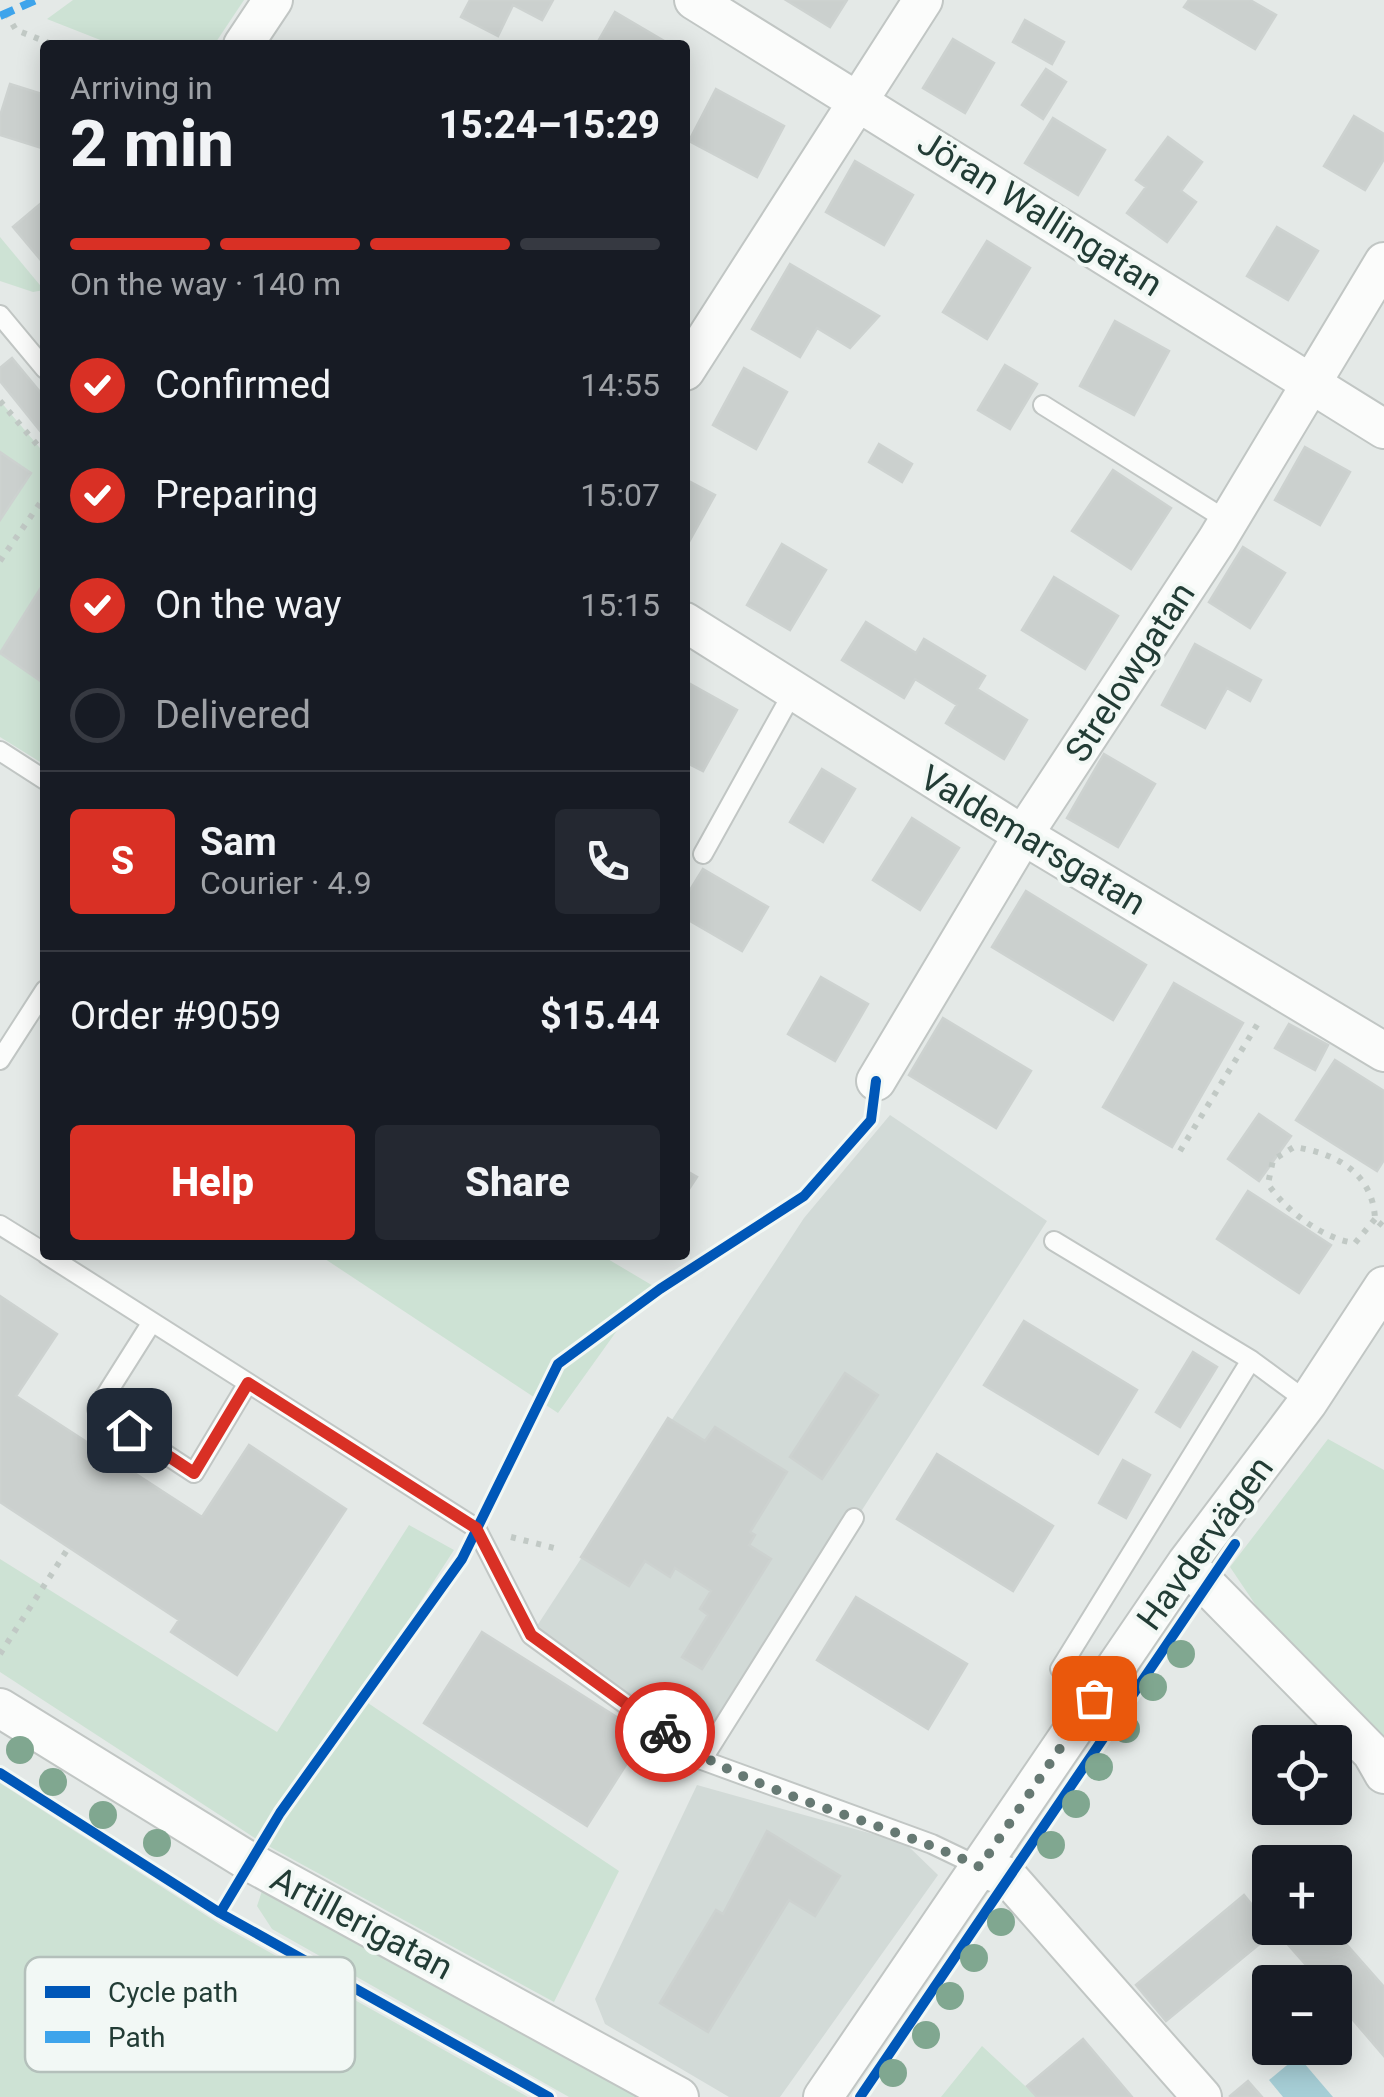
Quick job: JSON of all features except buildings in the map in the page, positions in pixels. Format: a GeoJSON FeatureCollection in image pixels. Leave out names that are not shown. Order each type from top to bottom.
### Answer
{"type":"FeatureCollection","features":[{"type":"Feature","properties":{"kind":"street"},"geometry":{"type":"LineString","coordinates":[[245,40],[273,0]]}},
{"type":"Feature","properties":{"kind":"street","name":"Jöran Wallingatan"},"geometry":{"type":"LineString","coordinates":[[694,0],[859,99],[1384,430]]}},
{"type":"Feature","properties":{"kind":"street"},"geometry":{"type":"LineString","coordinates":[[690,363],[923,0]]}},
{"type":"Feature","properties":{"kind":"street","name":"Strelowgatan"},"geometry":{"type":"LineString","coordinates":[[876,1081],[1023,835],[1228,521],[1384,262]]}},
{"type":"Feature","properties":{"kind":"street","name":"Valdemarsgatan"},"geometry":{"type":"LineString","coordinates":[[690,625],[1023,835],[1384,1052]]}},
{"type":"Feature","properties":{"kind":"street","name":"Havdervägen"},"geometry":{"type":"LineString","coordinates":[[822,2097],[1186,1564],[1308,1402],[1384,1286]]}},
{"type":"Feature","properties":{"kind":"street"},"geometry":{"type":"LineString","coordinates":[[1186,1564],[1372,1752],[1384,1774]]}},
{"type":"Feature","properties":{"kind":"street","name":"Artillerigatan"},"geometry":{"type":"LineString","coordinates":[[0,1708],[250,1862],[680,2097]]}},
{"type":"Feature","properties":{"kind":"street"},"geometry":{"type":"LineString","coordinates":[[980,1867],[1008,1877],[1202,2097]]}},
{"type":"Feature","properties":{"kind":"lane"},"geometry":{"type":"LineString","coordinates":[[0,315],[40,362]]}},
{"type":"Feature","properties":{"kind":"lane"},"geometry":{"type":"LineString","coordinates":[[1044,405],[1228,521]]}},
{"type":"Feature","properties":{"kind":"lane"},"geometry":{"type":"LineString","coordinates":[[703,854],[793,692]]}},
{"type":"Feature","properties":{"kind":"lane"},"geometry":{"type":"LineString","coordinates":[[0,751],[40,777]]}},
{"type":"Feature","properties":{"kind":"lane"},"geometry":{"type":"LineString","coordinates":[[0,1060],[40,998]]}},
{"type":"Feature","properties":{"kind":"lane"},"geometry":{"type":"LineString","coordinates":[[0,1225],[40,1250]]}},
{"type":"Feature","properties":{"kind":"lane"},"geometry":{"type":"LineString","coordinates":[[1054,1241],[1251,1360],[1308,1402]]}},
{"type":"Feature","properties":{"kind":"lane"},"geometry":{"type":"LineString","coordinates":[[55,1260],[476,1528],[531,1635],[702,1760],[932,1844],[980,1867]]}},
{"type":"Feature","properties":{"kind":"lane"},"geometry":{"type":"LineString","coordinates":[[152,1322],[97,1409],[194,1473],[248,1383]]}},
{"type":"Feature","properties":{"kind":"lane"},"geometry":{"type":"LineString","coordinates":[[1094,1698],[1060,1668],[1251,1360]]}},
{"type":"Feature","properties":{"kind":"lane"},"geometry":{"type":"LineString","coordinates":[[702,1760],[854,1518]]}},
{"type":"Feature","properties":{"kind":"path"},"geometry":{"type":"LineString","coordinates":[[6,13],[16,30],[41,40]]}},
{"type":"Feature","properties":{"kind":"path"},"geometry":{"type":"LineString","coordinates":[[0,401],[40,448]]}},
{"type":"Feature","properties":{"kind":"path"},"geometry":{"type":"LineString","coordinates":[[0,560],[40,503]]}},
{"type":"Feature","properties":{"kind":"path"},"geometry":{"type":"LineString","coordinates":[[1180,1151],[1279,989]]}},
{"type":"Feature","properties":{"kind":"path"},"geometry":{"type":"LineString","coordinates":[[1375,1218],[1355,1243],[1330,1237],[1278,1199],[1268,1184],[1273,1160],[1294,1146],[1338,1160],[1365,1180],[1374,1197],[1375,1218],[1384,1226]]}},
{"type":"Feature","properties":{"kind":"path"},"geometry":{"type":"LineString","coordinates":[[0,1654],[69,1547]]}},
{"type":"Feature","properties":{"kind":"shaded area"},"geometry":{"type":"Polygon","coordinates":[[[890,1115],[1047,1221],[702,1760],[531,1635],[804,1218],[890,1115]]]}},
{"type":"Feature","properties":{"kind":"shaded area"},"geometry":{"type":"Polygon","coordinates":[[[697,1785],[905,1843],[938,1875],[780,2097],[729,2097],[605,2024],[595,1999],[697,1785]]]}},
{"type":"Feature","properties":{"kind":"green space"},"geometry":{"type":"Polygon","coordinates":[[[73,0],[244,0],[217,40],[100,40],[47,19],[73,0]]]}},
{"type":"Feature","properties":{"kind":"green space"},"geometry":{"type":"Polygon","coordinates":[[[0,237],[40,285],[40,291],[0,281],[0,237]]]}},
{"type":"Feature","properties":{"kind":"green space"},"geometry":{"type":"Polygon","coordinates":[[[0,401],[40,448],[40,762],[0,737],[0,401]]]}},
{"type":"Feature","properties":{"kind":"green space"},"geometry":{"type":"Polygon","coordinates":[[[327,1260],[609,1260],[655,1287],[641,1297],[558,1413],[327,1260]]]}},
{"type":"Feature","properties":{"kind":"green space"},"geometry":{"type":"Polygon","coordinates":[[[1328,1439],[1384,1470],[1384,1752],[1261,1613],[1230,1567],[1328,1439]]]}},
{"type":"Feature","properties":{"kind":"green space"},"geometry":{"type":"Polygon","coordinates":[[[409,1525],[454,1550],[359,1697],[619,1871],[554,2002],[261,1842],[0,1672],[0,1559],[277,1732],[409,1525]]]}},
{"type":"Feature","properties":{"kind":"green space"},"geometry":{"type":"Polygon","coordinates":[[[0,1783],[221,1925],[278,1957],[25,1957],[25,2072],[355,2072],[355,2000],[528,2097],[0,2097],[0,1783]]]}},
{"type":"Feature","properties":{"kind":"green space"},"geometry":{"type":"Polygon","coordinates":[[[262,1891],[639,2097],[569,2097],[355,1976],[355,1957],[322,1957],[272,1929],[257,1906],[262,1891]]]}},
{"type":"Feature","properties":{"kind":"green space"},"geometry":{"type":"Polygon","coordinates":[[[982,2046],[1037,2097],[941,2097],[982,2046]]]}},
{"type":"Feature","properties":{"kind":"water"},"geometry":{"type":"Polygon","coordinates":[[[1287,2065],[1306,2065],[1333,2097],[1283,2097],[1269,2080],[1287,2065]]]}},
{"type":"Feature","properties":{"kind":"marked path"},"geometry":{"type":"LineString","coordinates":[[0,16],[36,0]]}},
{"type":"Feature","properties":{"kind":"cycle path"},"geometry":{"type":"LineString","coordinates":[[220,1913],[280,1813],[462,1559],[558,1364],[660,1289],[804,1196],[871,1120],[876,1081]]}},
{"type":"Feature","properties":{"kind":"cycle path"},"geometry":{"type":"LineString","coordinates":[[860,2097],[1235,1544]]}},
{"type":"Feature","properties":{"kind":"cycle path"},"geometry":{"type":"LineString","coordinates":[[0,1773],[220,1913],[299,1957]]}},
{"type":"Feature","properties":{"kind":"cycle path"},"geometry":{"type":"LineString","coordinates":[[355,1989],[549,2097]]}},
{"type":"Feature","properties":{"kind":"way so far"},"geometry":{"type":"LineString","coordinates":[[665,1732],[702,1760],[932,1844],[980,1867],[1094,1698]]}},
{"type":"Feature","properties":{"kind":"route"},"geometry":{"type":"LineString","coordinates":[[129,1430],[194,1473],[248,1383],[476,1528],[531,1635],[665,1732]]}}]}
